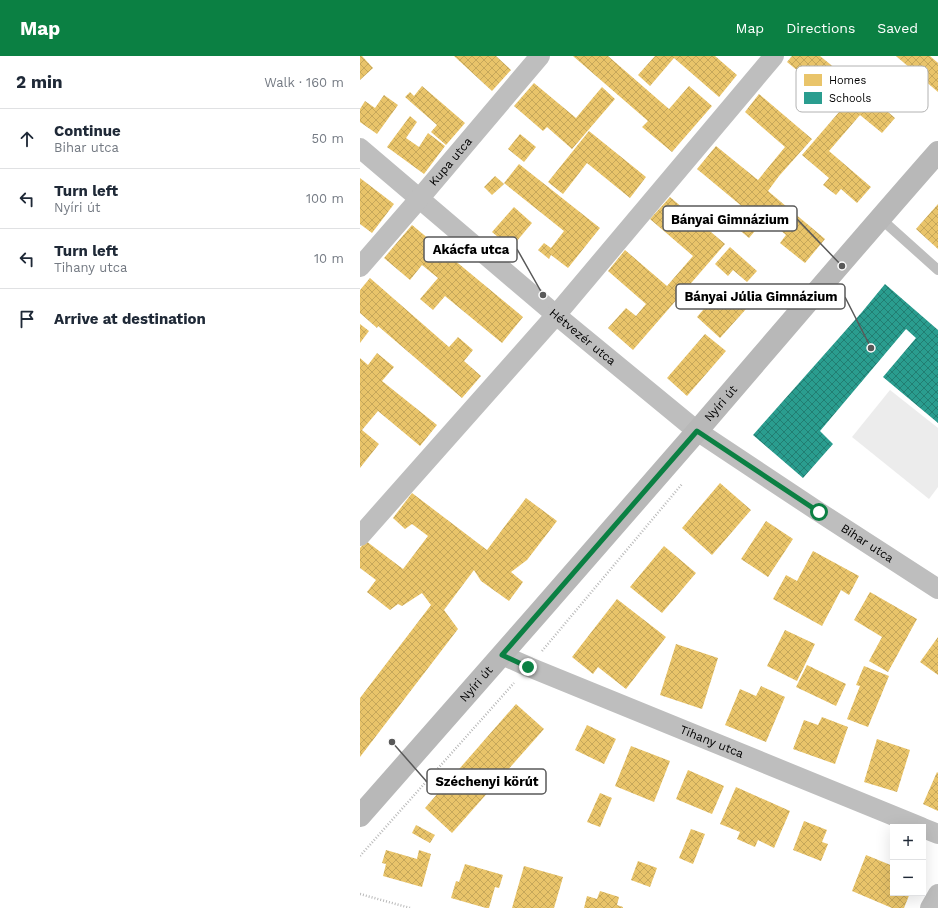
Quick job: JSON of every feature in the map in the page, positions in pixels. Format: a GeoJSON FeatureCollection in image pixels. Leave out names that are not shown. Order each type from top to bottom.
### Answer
{"type":"FeatureCollection","features":[{"type":"Feature","properties":{"kind":"street","name":"Kupa utca"},"geometry":{"type":"LineString","coordinates":[[360,267],[540,56]]}},
{"type":"Feature","properties":{"kind":"street"},"geometry":{"type":"LineString","coordinates":[[360,536],[556,315],[774,56]]}},
{"type":"Feature","properties":{"kind":"street","name":"Hétvezér utca"},"geometry":{"type":"LineString","coordinates":[[360,148],[556,315],[697,431]]}},
{"type":"Feature","properties":{"kind":"street","name":"Nyíri út"},"geometry":{"type":"LineString","coordinates":[[360,816],[697,431],[938,152]]}},
{"type":"Feature","properties":{"kind":"street","name":"Bihar utca"},"geometry":{"type":"LineString","coordinates":[[697,431],[938,589]]}},
{"type":"Feature","properties":{"kind":"street","name":"Tihany utca"},"geometry":{"type":"LineString","coordinates":[[502,655],[915,824]]}},
{"type":"Feature","properties":{"kind":"street","name":"Tihany utca"},"geometry":{"type":"LineString","coordinates":[[926,829],[938,834]]}},
{"type":"Feature","properties":{"kind":"street"},"geometry":{"type":"LineString","coordinates":[[930,908],[938,894]]}},
{"type":"Feature","properties":{"kind":"lane"},"geometry":{"type":"LineString","coordinates":[[880,218],[938,270]]}},
{"type":"Feature","properties":{"kind":"path"},"geometry":{"type":"LineString","coordinates":[[360,894],[410,908]]}},
{"type":"Feature","properties":{"kind":"shaded area"},"geometry":{"type":"Polygon","coordinates":[[[890,390],[938,428],[938,487],[929,499],[852,437],[890,390]]]}},
{"type":"Feature","properties":{"kind":"building: Homes"},"geometry":{"type":"Polygon","coordinates":[[[360,56],[362,56],[373,68],[360,80],[360,56]]]}},
{"type":"Feature","properties":{"kind":"building: Homes"},"geometry":{"type":"Polygon","coordinates":[[[454,56],[496,56],[511,70],[492,91],[454,56]]]}},
{"type":"Feature","properties":{"kind":"building: Homes"},"geometry":{"type":"Polygon","coordinates":[[[573,56],[608,56],[669,109],[689,86],[712,106],[672,152],[642,127],[648,121],[573,56]]]}},
{"type":"Feature","properties":{"kind":"building: Homes"},"geometry":{"type":"Polygon","coordinates":[[[655,56],[715,56],[737,75],[719,97],[674,58],[650,86],[638,75],[655,56]]]}},
{"type":"Feature","properties":{"kind":"building: Homes"},"geometry":{"type":"Polygon","coordinates":[[[792,56],[820,56],[832,66],[796,66],[796,69],[787,62],[792,56]]]}},
{"type":"Feature","properties":{"kind":"building: Homes"},"geometry":{"type":"Polygon","coordinates":[[[896,56],[930,56],[938,63],[938,92],[928,83],[928,66],[908,66],[896,56]]]}},
{"type":"Feature","properties":{"kind":"building: Homes"},"geometry":{"type":"Polygon","coordinates":[[[534,83],[576,118],[602,87],[615,99],[572,149],[547,127],[543,131],[514,106],[534,83]]]}},
{"type":"Feature","properties":{"kind":"building: Homes"},"geometry":{"type":"Polygon","coordinates":[[[422,86],[465,123],[446,145],[431,132],[437,125],[405,97],[410,92],[414,96],[422,86]]]}},
{"type":"Feature","properties":{"kind":"building: Homes"},"geometry":{"type":"Polygon","coordinates":[[[759,94],[812,139],[779,176],[768,191],[825,239],[805,263],[780,243],[786,235],[766,218],[749,238],[737,228],[750,213],[697,169],[716,146],[758,180],[785,147],[745,112],[759,94]]]}},
{"type":"Feature","properties":{"kind":"building: Homes"},"geometry":{"type":"Polygon","coordinates":[[[384,95],[398,105],[377,134],[360,122],[360,109],[365,101],[375,108],[384,95]]]}},
{"type":"Feature","properties":{"kind":"building: Homes"},"geometry":{"type":"Polygon","coordinates":[[[839,112],[888,112],[895,118],[882,133],[860,115],[829,151],[871,187],[857,203],[841,189],[836,195],[823,185],[829,178],[802,155],[839,112]]]}},
{"type":"Feature","properties":{"kind":"building: Homes"},"geometry":{"type":"Polygon","coordinates":[[[410,116],[417,122],[406,138],[419,147],[428,133],[445,146],[424,174],[387,147],[410,116]]]}},
{"type":"Feature","properties":{"kind":"building: Homes"},"geometry":{"type":"Polygon","coordinates":[[[589,131],[646,177],[630,198],[587,163],[563,194],[548,182],[589,131]]]}},
{"type":"Feature","properties":{"kind":"building: Homes"},"geometry":{"type":"Polygon","coordinates":[[[520,134],[536,147],[524,162],[508,149],[520,134]]]}},
{"type":"Feature","properties":{"kind":"building: Homes"},"geometry":{"type":"Polygon","coordinates":[[[519,164],[600,228],[568,268],[551,255],[549,259],[538,250],[544,243],[551,248],[564,231],[504,183],[519,164]]]}},
{"type":"Feature","properties":{"kind":"building: Homes"},"geometry":{"type":"Polygon","coordinates":[[[495,176],[504,184],[492,195],[484,187],[495,176]]]}},
{"type":"Feature","properties":{"kind":"building: Homes"},"geometry":{"type":"Polygon","coordinates":[[[360,178],[394,204],[372,233],[360,224],[360,178]]]}},
{"type":"Feature","properties":{"kind":"building: Homes"},"geometry":{"type":"Polygon","coordinates":[[[670,197],[725,244],[633,350],[608,328],[626,308],[636,316],[646,304],[608,271],[625,250],[667,286],[693,256],[650,219],[670,197]]]}},
{"type":"Feature","properties":{"kind":"building: Homes"},"geometry":{"type":"Polygon","coordinates":[[[938,204],[938,249],[916,229],[938,204]]]}},
{"type":"Feature","properties":{"kind":"building: Homes"},"geometry":{"type":"Polygon","coordinates":[[[514,207],[532,223],[511,248],[492,232],[514,207]]]}},
{"type":"Feature","properties":{"kind":"building: Homes"},"geometry":{"type":"Polygon","coordinates":[[[412,225],[523,317],[502,343],[445,296],[433,310],[420,299],[438,278],[422,265],[410,280],[384,258],[412,225]]]}},
{"type":"Feature","properties":{"kind":"building: Homes"},"geometry":{"type":"Polygon","coordinates":[[[730,247],[757,271],[747,282],[733,270],[728,276],[715,264],[730,247]]]}},
{"type":"Feature","properties":{"kind":"building: Homes"},"geometry":{"type":"Polygon","coordinates":[[[370,278],[449,347],[458,337],[473,350],[464,361],[481,376],[462,398],[378,326],[377,328],[360,313],[360,290],[370,278]]]}},
{"type":"Feature","properties":{"kind":"building: Homes"},"geometry":{"type":"Polygon","coordinates":[[[722,288],[746,309],[720,338],[697,317],[722,288]]]}},
{"type":"Feature","properties":{"kind":"building: Homes"},"geometry":{"type":"Polygon","coordinates":[[[360,324],[369,331],[360,343],[360,324]]]}},
{"type":"Feature","properties":{"kind":"building: Homes"},"geometry":{"type":"Polygon","coordinates":[[[705,334],[726,351],[687,396],[667,378],[705,334]]]}},
{"type":"Feature","properties":{"kind":"building: Homes"},"geometry":{"type":"Polygon","coordinates":[[[377,353],[394,367],[382,381],[437,425],[420,446],[378,411],[362,430],[379,444],[360,468],[360,358],[368,365],[377,353]]]}},
{"type":"Feature","properties":{"kind":"building: Homes"},"geometry":{"type":"Polygon","coordinates":[[[720,483],[751,510],[712,555],[682,528],[720,483]]]}},
{"type":"Feature","properties":{"kind":"building: Homes"},"geometry":{"type":"Polygon","coordinates":[[[412,493],[487,550],[526,498],[557,521],[527,560],[511,572],[523,582],[509,601],[481,581],[474,570],[444,610],[458,629],[360,757],[360,698],[431,605],[422,593],[402,606],[398,604],[390,610],[367,592],[376,580],[360,568],[360,548],[366,541],[403,569],[428,536],[412,524],[405,529],[393,518],[412,493]]]}},
{"type":"Feature","properties":{"kind":"building: Homes"},"geometry":{"type":"Polygon","coordinates":[[[766,521],[793,539],[768,577],[741,559],[766,521]]]}},
{"type":"Feature","properties":{"kind":"building: Homes"},"geometry":{"type":"Polygon","coordinates":[[[664,546],[696,573],[662,613],[630,587],[664,546]]]}},
{"type":"Feature","properties":{"kind":"building: Homes"},"geometry":{"type":"Polygon","coordinates":[[[813,551],[859,576],[849,595],[841,590],[822,626],[773,599],[786,575],[797,581],[813,551]]]}},
{"type":"Feature","properties":{"kind":"building: Homes"},"geometry":{"type":"Polygon","coordinates":[[[870,592],[917,619],[888,672],[869,661],[882,637],[854,620],[870,592]]]}},
{"type":"Feature","properties":{"kind":"building: Homes"},"geometry":{"type":"Polygon","coordinates":[[[617,599],[666,637],[626,689],[598,667],[593,674],[572,657],[617,599]]]}},
{"type":"Feature","properties":{"kind":"building: Homes"},"geometry":{"type":"Polygon","coordinates":[[[785,630],[815,644],[797,681],[767,666],[785,630]]]}},
{"type":"Feature","properties":{"kind":"building: Homes"},"geometry":{"type":"Polygon","coordinates":[[[938,637],[938,675],[920,662],[938,637]]]}},
{"type":"Feature","properties":{"kind":"building: Homes"},"geometry":{"type":"Polygon","coordinates":[[[676,644],[718,658],[702,709],[660,695],[676,644]]]}},
{"type":"Feature","properties":{"kind":"building: Homes"},"geometry":{"type":"Polygon","coordinates":[[[807,665],[846,684],[836,706],[796,687],[807,665]]]}},
{"type":"Feature","properties":{"kind":"building: Homes"},"geometry":{"type":"Polygon","coordinates":[[[864,666],[889,676],[868,727],[847,719],[860,686],[856,685],[864,666]]]}},
{"type":"Feature","properties":{"kind":"building: Homes"},"geometry":{"type":"Polygon","coordinates":[[[761,686],[785,697],[766,742],[725,725],[740,689],[756,696],[761,686]]]}},
{"type":"Feature","properties":{"kind":"building: Homes"},"geometry":{"type":"Polygon","coordinates":[[[516,704],[544,729],[452,833],[425,808],[516,704]]]}},
{"type":"Feature","properties":{"kind":"building: Homes"},"geometry":{"type":"Polygon","coordinates":[[[822,717],[848,727],[835,764],[793,749],[804,720],[818,725],[822,717]]]}},
{"type":"Feature","properties":{"kind":"building: Homes"},"geometry":{"type":"Polygon","coordinates":[[[587,725],[616,739],[604,764],[575,750],[587,725]]]}},
{"type":"Feature","properties":{"kind":"building: Homes"},"geometry":{"type":"Polygon","coordinates":[[[877,739],[910,750],[897,792],[864,782],[877,739]]]}},
{"type":"Feature","properties":{"kind":"building: Homes"},"geometry":{"type":"Polygon","coordinates":[[[631,746],[670,761],[654,802],[615,786],[631,746]]]}},
{"type":"Feature","properties":{"kind":"building: Homes"},"geometry":{"type":"Polygon","coordinates":[[[688,770],[724,786],[712,814],[676,799],[688,770]]]}},
{"type":"Feature","properties":{"kind":"building: Homes"},"geometry":{"type":"Polygon","coordinates":[[[937,772],[938,773],[938,811],[923,804],[937,772]]]}},
{"type":"Feature","properties":{"kind":"building: Homes"},"geometry":{"type":"Polygon","coordinates":[[[736,787],[790,811],[774,848],[758,840],[755,847],[737,839],[740,832],[720,824],[736,787]]]}},
{"type":"Feature","properties":{"kind":"building: Homes"},"geometry":{"type":"Polygon","coordinates":[[[600,793],[612,798],[600,827],[587,822],[600,793]]]}},
{"type":"Feature","properties":{"kind":"building: Homes"},"geometry":{"type":"Polygon","coordinates":[[[804,821],[827,830],[822,842],[828,844],[821,861],[793,850],[804,821]]]}},
{"type":"Feature","properties":{"kind":"building: Homes"},"geometry":{"type":"Polygon","coordinates":[[[416,825],[435,835],[430,843],[412,833],[416,825]]]}},
{"type":"Feature","properties":{"kind":"building: Homes"},"geometry":{"type":"Polygon","coordinates":[[[691,829],[705,834],[693,864],[679,858],[691,829]]]}},
{"type":"Feature","properties":{"kind":"building: Homes"},"geometry":{"type":"Polygon","coordinates":[[[386,850],[417,859],[419,850],[431,854],[422,887],[383,876],[386,864],[382,863],[386,850]]]}},
{"type":"Feature","properties":{"kind":"building: Homes"},"geometry":{"type":"Polygon","coordinates":[[[866,855],[890,865],[890,896],[909,896],[904,908],[892,908],[852,891],[866,855]]]}},
{"type":"Feature","properties":{"kind":"building: Homes"},"geometry":{"type":"Polygon","coordinates":[[[638,861],[657,868],[650,887],[631,880],[638,861]]]}},
{"type":"Feature","properties":{"kind":"building: Homes"},"geometry":{"type":"Polygon","coordinates":[[[465,864],[503,875],[499,888],[495,887],[489,908],[451,898],[456,881],[459,882],[465,864]]]}},
{"type":"Feature","properties":{"kind":"building: Homes"},"geometry":{"type":"Polygon","coordinates":[[[524,866],[563,877],[554,908],[512,908],[524,866]]]}},
{"type":"Feature","properties":{"kind":"building: Homes"},"geometry":{"type":"Polygon","coordinates":[[[600,891],[619,897],[617,905],[623,908],[584,908],[587,896],[597,899],[600,891]]]}},
{"type":"Feature","properties":{"kind":"building: Schools"},"geometry":{"type":"Polygon","coordinates":[[[885,284],[938,330],[938,423],[883,377],[916,338],[906,329],[820,431],[833,444],[803,478],[753,435],[885,284]]]}},
{"type":"Feature","properties":{"kind":"place","name":"Bányai Gimnázium"},"geometry":{"type":"Point","coordinates":[842,266]}},
{"type":"Feature","properties":{"kind":"place","name":"Akácfa utca"},"geometry":{"type":"Point","coordinates":[543,295]}},
{"type":"Feature","properties":{"kind":"place","name":"Bányai Júlia Gimnázium"},"geometry":{"type":"Point","coordinates":[871,348]}},
{"type":"Feature","properties":{"kind":"place","name":"Széchenyi körút"},"geometry":{"type":"Point","coordinates":[392,742]}},
{"type":"Feature","properties":{"kind":"route"},"geometry":{"type":"LineString","coordinates":[[528,667],[502,655],[697,431],[819,512]]}}]}
